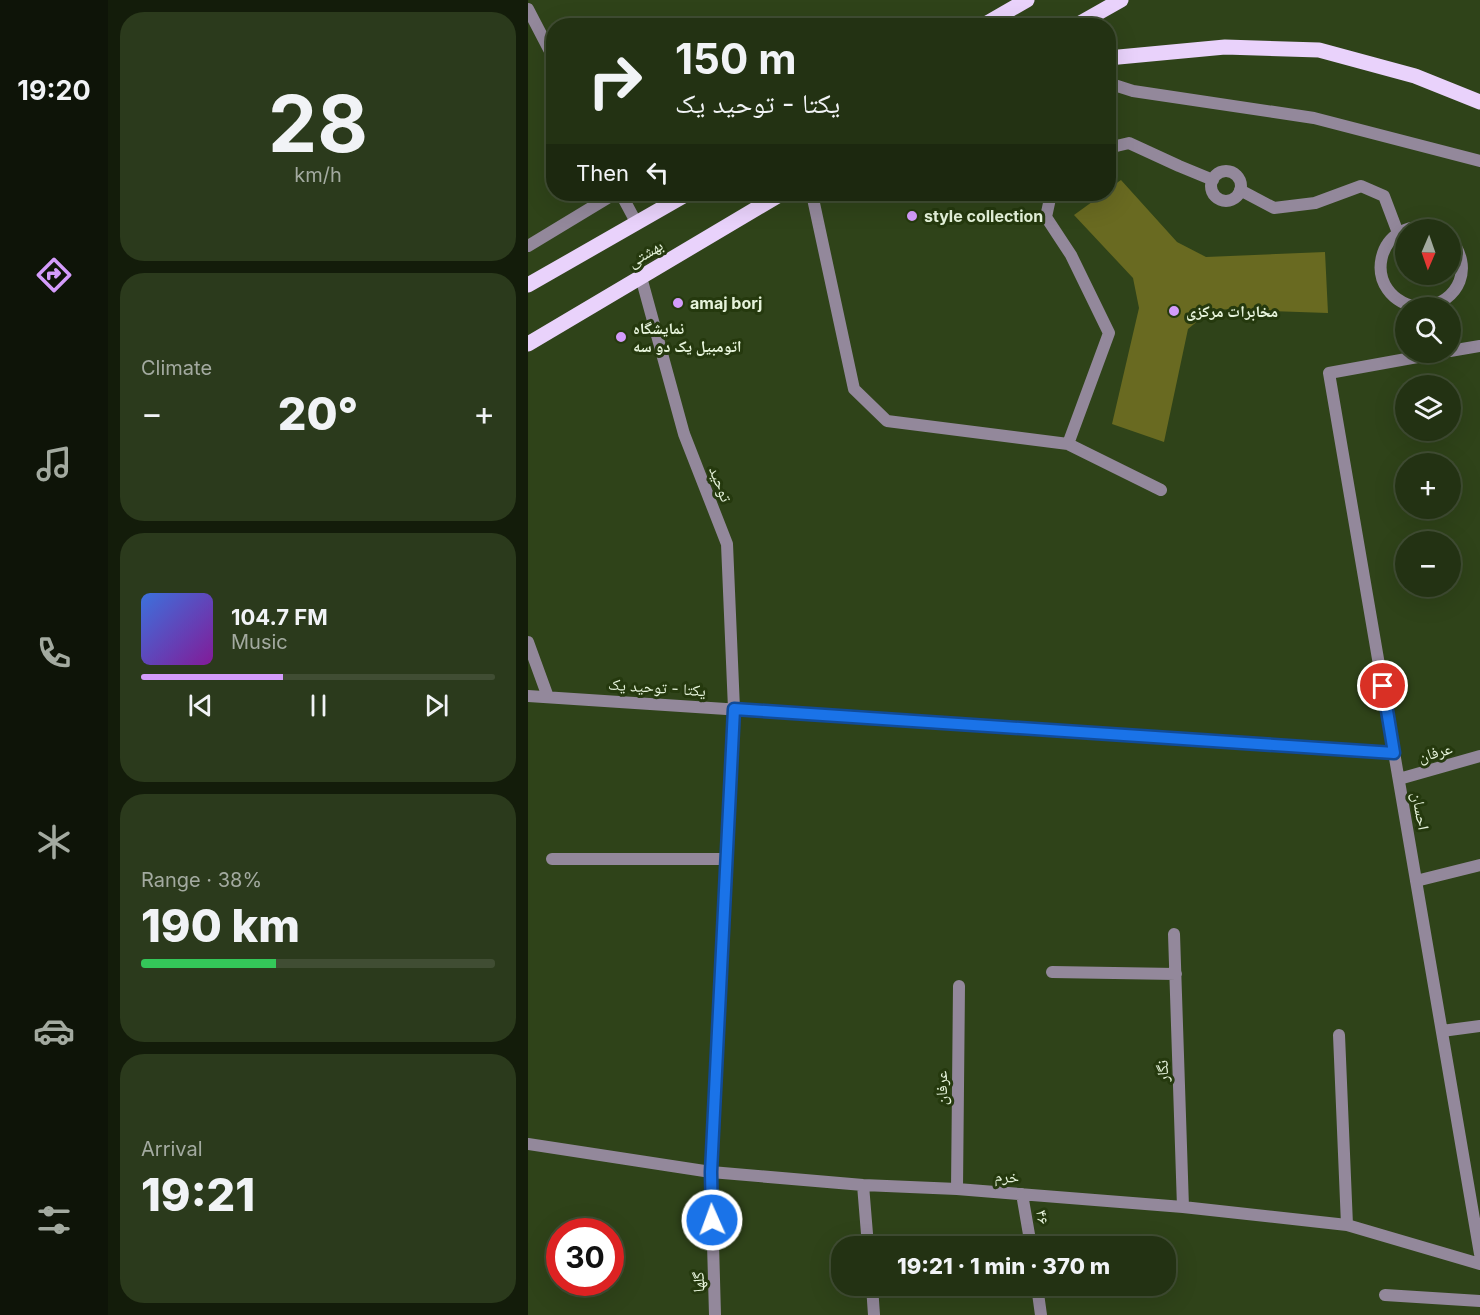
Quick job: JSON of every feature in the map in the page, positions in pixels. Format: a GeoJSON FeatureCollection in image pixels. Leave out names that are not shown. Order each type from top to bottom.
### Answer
{"type":"FeatureCollection","features":[{"type":"Feature","properties":{"kind":"main road"},"geometry":{"type":"LineString","coordinates":[[996,18],[1027,0]]}},
{"type":"Feature","properties":{"kind":"main road"},"geometry":{"type":"LineString","coordinates":[[1089,18],[1121,0]]}},
{"type":"Feature","properties":{"kind":"main road"},"geometry":{"type":"LineString","coordinates":[[1116,57],[1225,47],[1318,50],[1414,76],[1480,102]]}},
{"type":"Feature","properties":{"kind":"main road","name":"بهشتی"},"geometry":{"type":"LineString","coordinates":[[528,285],[674,201]]}},
{"type":"Feature","properties":{"kind":"main road","name":"بهشتی"},"geometry":{"type":"LineString","coordinates":[[528,344],[769,201]]}},
{"type":"Feature","properties":{"kind":"street"},"geometry":{"type":"LineString","coordinates":[[528,9],[546,44]]}},
{"type":"Feature","properties":{"kind":"street"},"geometry":{"type":"LineString","coordinates":[[1116,86],[1133,91],[1314,118],[1480,161]]}},
{"type":"Feature","properties":{"kind":"street"},"geometry":{"type":"LineString","coordinates":[[1116,146],[1129,143],[1213,180]]}},
{"type":"Feature","properties":{"kind":"street"},"geometry":{"type":"LineString","coordinates":[[1230,171],[1238,176],[1240,190],[1235,198],[1221,199],[1212,189],[1213,180],[1220,172],[1230,171]]}},
{"type":"Feature","properties":{"kind":"street"},"geometry":{"type":"LineString","coordinates":[[1240,190],[1274,208],[1315,203],[1361,186],[1384,196],[1395,224]]}},
{"type":"Feature","properties":{"kind":"street"},"geometry":{"type":"LineString","coordinates":[[528,246],[602,201]]}},
{"type":"Feature","properties":{"kind":"street"},"geometry":{"type":"LineString","coordinates":[[625,201],[636,222]]}},
{"type":"Feature","properties":{"kind":"street"},"geometry":{"type":"LineString","coordinates":[[814,201],[855,389],[887,421],[1068,444],[1161,490]]}},
{"type":"Feature","properties":{"kind":"street"},"geometry":{"type":"LineString","coordinates":[[1049,201],[1046,217],[1071,255],[1109,333],[1068,444]]}},
{"type":"Feature","properties":{"kind":"street"},"geometry":{"type":"LineString","coordinates":[[1395,235],[1382,253],[1380,266],[1382,280],[1388,291],[1395,297]]}},
{"type":"Feature","properties":{"kind":"street"},"geometry":{"type":"LineString","coordinates":[[1461,257],[1461,277]]}},
{"type":"Feature","properties":{"kind":"street","name":"توحید"},"geometry":{"type":"LineString","coordinates":[[641,277],[684,434],[727,544],[734,709]]}},
{"type":"Feature","properties":{"kind":"street"},"geometry":{"type":"LineString","coordinates":[[1448,297],[1458,285]]}},
{"type":"Feature","properties":{"kind":"street"},"geometry":{"type":"LineString","coordinates":[[1461,349],[1480,346]]}},
{"type":"Feature","properties":{"kind":"street","name":"احسان"},"geometry":{"type":"LineString","coordinates":[[1395,361],[1329,373],[1480,1254]]}},
{"type":"Feature","properties":{"kind":"street"},"geometry":{"type":"LineString","coordinates":[[528,642],[548,697]]}},
{"type":"Feature","properties":{"kind":"street","name":"یکتا - توحید یک"},"geometry":{"type":"LineString","coordinates":[[528,696],[1394,753]]}},
{"type":"Feature","properties":{"kind":"street","name":"گلها"},"geometry":{"type":"LineString","coordinates":[[715,1315],[711,1172],[734,709]]}},
{"type":"Feature","properties":{"kind":"street","name":"عرفان"},"geometry":{"type":"LineString","coordinates":[[1399,779],[1480,756]]}},
{"type":"Feature","properties":{"kind":"street"},"geometry":{"type":"LineString","coordinates":[[552,859],[726,859]]}},
{"type":"Feature","properties":{"kind":"street"},"geometry":{"type":"LineString","coordinates":[[1416,881],[1480,865]]}},
{"type":"Feature","properties":{"kind":"street","name":"نگار"},"geometry":{"type":"LineString","coordinates":[[1174,934],[1183,1207]]}},
{"type":"Feature","properties":{"kind":"street"},"geometry":{"type":"LineString","coordinates":[[1052,972],[1176,974]]}},
{"type":"Feature","properties":{"kind":"street","name":"عرفان"},"geometry":{"type":"LineString","coordinates":[[957,1189],[959,986]]}},
{"type":"Feature","properties":{"kind":"street"},"geometry":{"type":"LineString","coordinates":[[1442,1031],[1480,1026]]}},
{"type":"Feature","properties":{"kind":"street"},"geometry":{"type":"LineString","coordinates":[[1339,1035],[1347,1225]]}},
{"type":"Feature","properties":{"kind":"street","name":"خرم"},"geometry":{"type":"LineString","coordinates":[[528,1144],[711,1172],[1183,1207],[1347,1225],[1480,1264]]}},
{"type":"Feature","properties":{"kind":"street"},"geometry":{"type":"LineString","coordinates":[[863,1185],[867,1236]]}},
{"type":"Feature","properties":{"kind":"street","name":"۴۶"},"geometry":{"type":"LineString","coordinates":[[1022,1194],[1029,1236]]}},
{"type":"Feature","properties":{"kind":"street"},"geometry":{"type":"LineString","coordinates":[[1385,1295],[1480,1302]]}},
{"type":"Feature","properties":{"kind":"street"},"geometry":{"type":"LineString","coordinates":[[873,1296],[874,1315]]}},
{"type":"Feature","properties":{"kind":"street"},"geometry":{"type":"LineString","coordinates":[[1038,1296],[1041,1315]]}},
{"type":"Feature","properties":{"kind":"building","name":"مخابرات مرکزی"},"geometry":{"type":"Polygon","coordinates":[[[1121,180],[1177,242],[1206,257],[1325,252],[1328,313],[1212,309],[1188,329],[1164,442],[1112,424],[1139,308],[1133,278],[1074,215],[1093,201],[1116,201],[1116,183],[1121,180]]]}},
{"type":"Feature","properties":{"kind":"place","name":"style collection"},"geometry":{"type":"Point","coordinates":[912,216]}},
{"type":"Feature","properties":{"kind":"place","name":"amaj borj"},"geometry":{"type":"Point","coordinates":[678,303]}},
{"type":"Feature","properties":{"kind":"place","name":"مخابرات مرکزی"},"geometry":{"type":"Point","coordinates":[1174,311]}},
{"type":"Feature","properties":{"kind":"place","name":"نمایشگاه اتومبیل یک دو سه"},"geometry":{"type":"Point","coordinates":[621,337]}},
{"type":"Feature","properties":{"kind":"route"},"geometry":{"type":"LineString","coordinates":[[712,1220],[711,1172],[734,709],[1394,753],[1383,686]]}}]}
